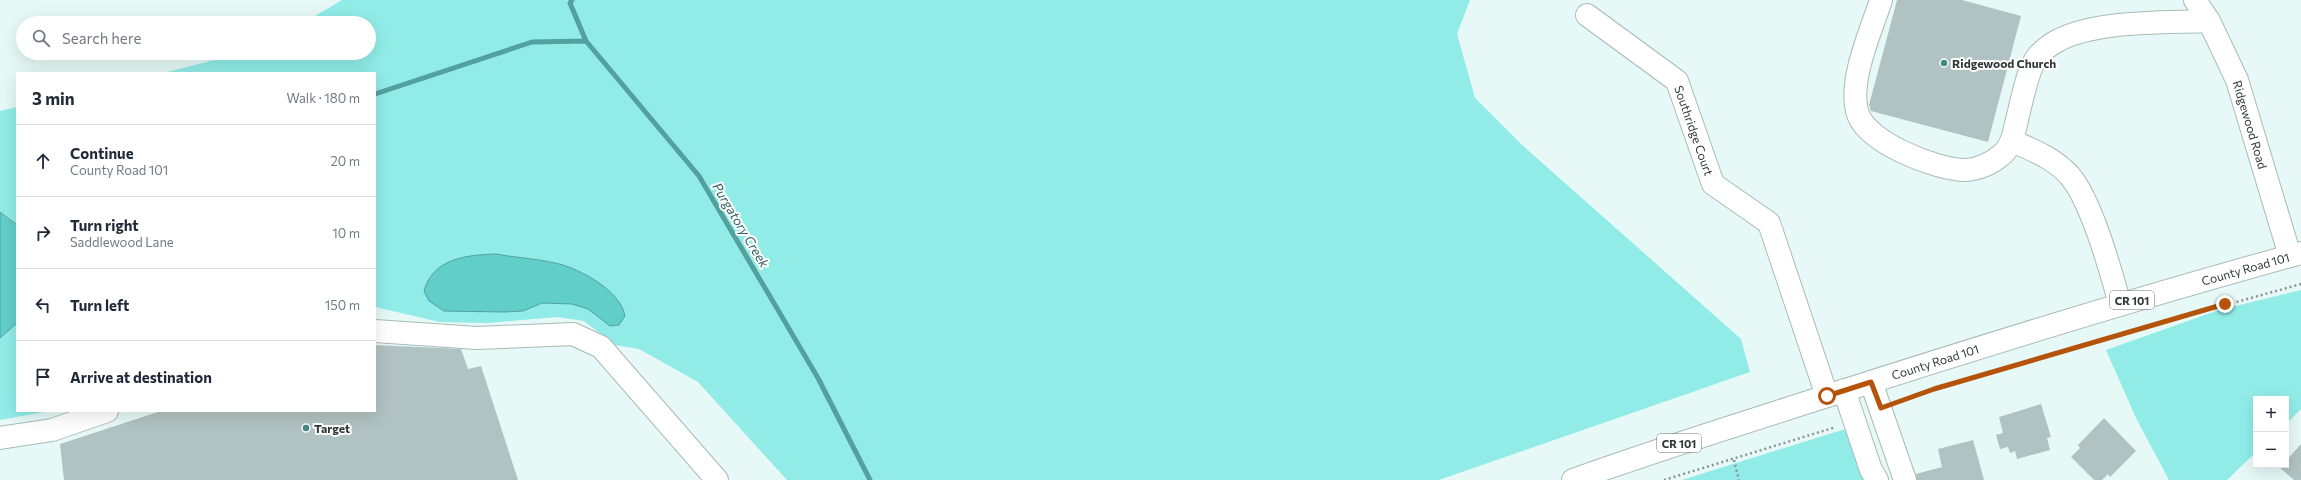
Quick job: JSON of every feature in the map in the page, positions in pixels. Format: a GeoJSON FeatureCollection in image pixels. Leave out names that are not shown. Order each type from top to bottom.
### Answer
{"type":"FeatureCollection","features":[{"type":"Feature","properties":{"kind":"street"},"geometry":{"type":"LineString","coordinates":[[1881,0],[1862,56],[1854,94],[1857,112],[1867,128],[1903,152],[1926,162],[1964,170],[1975,168],[2002,156],[2012,141],[2029,77],[2037,56],[2056,41],[2073,33],[2094,28],[2209,21]]}},
{"type":"Feature","properties":{"kind":"street","name":"Ridgewood Road"},"geometry":{"type":"LineString","coordinates":[[2195,0],[2209,21],[2237,80],[2296,254]]}},
{"type":"Feature","properties":{"kind":"street","name":"Southridge Court"},"geometry":{"type":"LineString","coordinates":[[1588,15],[1677,81],[1713,184],[1769,223],[1836,393],[1854,419],[1877,480]]}},
{"type":"Feature","properties":{"kind":"street"},"geometry":{"type":"LineString","coordinates":[[2012,141],[2042,154],[2070,176],[2090,214],[2110,269],[2120,304]]}},
{"type":"Feature","properties":{"kind":"street","name":"County Road 101"},"geometry":{"type":"LineString","coordinates":[[1573,480],[1623,462],[1836,393],[2120,304],[2296,254]]}},
{"type":"Feature","properties":{"kind":"street"},"geometry":{"type":"LineString","coordinates":[[376,331],[477,338],[573,334],[601,347],[708,477]]}},
{"type":"Feature","properties":{"kind":"street"},"geometry":{"type":"LineString","coordinates":[[1871,382],[1905,480]]}},
{"type":"Feature","properties":{"kind":"street"},"geometry":{"type":"LineString","coordinates":[[0,438],[52,430],[104,412]]}},
{"type":"Feature","properties":{"kind":"path"},"geometry":{"type":"LineString","coordinates":[[1881,408],[1934,389],[2043,356],[2301,284]]}},
{"type":"Feature","properties":{"kind":"path"},"geometry":{"type":"LineString","coordinates":[[1664,480],[1734,460],[1854,419]]}},
{"type":"Feature","properties":{"kind":"path"},"geometry":{"type":"LineString","coordinates":[[1734,460],[1739,480]]}},
{"type":"Feature","properties":{"kind":"shaded area"},"geometry":{"type":"Polygon","coordinates":[[[342,0],[1470,0],[1457,34],[1475,98],[1521,144],[1741,339],[1750,372],[1439,480],[787,480],[698,382],[639,349],[615,345],[584,321],[557,317],[488,323],[440,322],[376,307],[376,72],[167,72],[214,60],[376,60],[376,16],[315,16],[342,0]]]}},
{"type":"Feature","properties":{"kind":"shaded area"},"geometry":{"type":"Polygon","coordinates":[[[16,107],[16,224],[0,212],[0,111],[16,107]]]}},
{"type":"Feature","properties":{"kind":"shaded area"},"geometry":{"type":"Polygon","coordinates":[[[0,212],[16,224],[16,324],[0,338],[0,212]]]}},
{"type":"Feature","properties":{"kind":"shaded area"},"geometry":{"type":"Polygon","coordinates":[[[496,254],[555,263],[572,268],[601,284],[609,291],[617,299],[625,316],[619,325],[610,326],[588,309],[572,304],[542,303],[523,311],[444,311],[429,301],[424,291],[428,280],[435,271],[443,265],[452,260],[463,257],[496,254]]]}},
{"type":"Feature","properties":{"kind":"shaded area"},"geometry":{"type":"Polygon","coordinates":[[[2301,290],[2301,409],[2289,421],[2289,396],[2253,396],[2253,455],[2227,480],[2169,480],[2136,418],[2106,350],[2219,310],[2301,290]]]}},
{"type":"Feature","properties":{"kind":"shaded area"},"geometry":{"type":"Polygon","coordinates":[[[16,324],[16,412],[44,412],[0,420],[0,338],[16,324]]]}},
{"type":"Feature","properties":{"kind":"shaded area"},"geometry":{"type":"Polygon","coordinates":[[[1845,429],[1850,434],[1865,480],[1682,480],[1845,429]]]}},
{"type":"Feature","properties":{"kind":"building","name":"Ridgewood Church"},"geometry":{"type":"Polygon","coordinates":[[[1897,0],[1962,0],[2021,16],[1988,142],[1871,111],[1869,105],[1897,0]]]}},
{"type":"Feature","properties":{"kind":"building","name":"Target"},"geometry":{"type":"Polygon","coordinates":[[[376,345],[461,349],[468,369],[481,366],[518,480],[64,480],[60,444],[158,412],[376,412],[376,345]]]}},
{"type":"Feature","properties":{"kind":"building"},"geometry":{"type":"Polygon","coordinates":[[[2041,404],[2051,437],[2047,438],[2050,450],[2017,459],[2015,451],[2010,453],[2008,447],[2000,449],[1996,435],[2003,433],[1999,417],[2041,404]]]}},
{"type":"Feature","properties":{"kind":"building"},"geometry":{"type":"Polygon","coordinates":[[[2104,418],[2136,451],[2110,477],[2108,474],[2102,480],[2094,480],[2071,457],[2080,448],[2078,445],[2104,418]]]}},
{"type":"Feature","properties":{"kind":"building"},"geometry":{"type":"Polygon","coordinates":[[[1973,440],[1984,480],[1917,480],[1916,474],[1942,467],[1938,449],[1973,440]]]}},
{"type":"Feature","properties":{"kind":"building"},"geometry":{"type":"Polygon","coordinates":[[[2301,444],[2301,480],[2294,480],[2280,468],[2289,468],[2289,458],[2301,444]]]}},
{"type":"Feature","properties":{"kind":"waterway","name":"Purgatory Creek"},"geometry":{"type":"LineString","coordinates":[[572,0],[570,3],[586,41],[699,176],[818,378],[870,480]]}},
{"type":"Feature","properties":{"kind":"waterway"},"geometry":{"type":"LineString","coordinates":[[376,94],[532,42],[586,41]]}},
{"type":"Feature","properties":{"kind":"place","name":"Ridgewood Church"},"geometry":{"type":"Point","coordinates":[1944,63]}},
{"type":"Feature","properties":{"kind":"place","name":"Target"},"geometry":{"type":"Point","coordinates":[306,428]}},
{"type":"Feature","properties":{"kind":"route"},"geometry":{"type":"LineString","coordinates":[[1827,396],[1871,382],[1881,408],[1934,389],[2043,356],[2139,330],[2225,304]]}}]}
